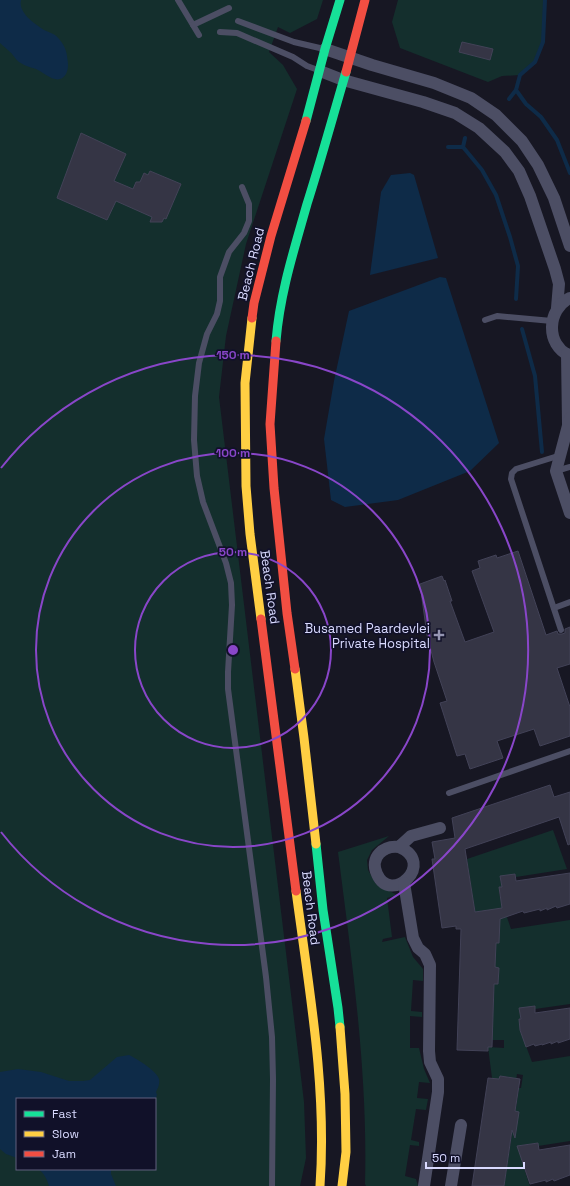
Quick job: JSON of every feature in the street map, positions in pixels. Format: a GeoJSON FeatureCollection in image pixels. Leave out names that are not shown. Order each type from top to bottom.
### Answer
{"type":"FeatureCollection","features":[{"type":"Feature","properties":{"kind":"main road","name":"Beach Road"},"geometry":{"type":"LineString","coordinates":[[320,1186],[323,1157],[323,1107],[318,1058],[250,534],[244,440],[245,383],[254,303],[271,236],[298,150],[325,49],[340,0]]}},
{"type":"Feature","properties":{"kind":"main road","name":"Beach Road"},"geometry":{"type":"LineString","coordinates":[[342,1186],[346,1152],[346,1094],[338,1016],[323,910],[304,738],[287,613],[274,488],[270,424],[278,316],[286,275],[365,0]]}},
{"type":"Feature","properties":{"kind":"street"},"geometry":{"type":"LineString","coordinates":[[325,49],[372,65],[434,83],[471,98],[496,115],[522,141],[538,165],[554,198],[570,246]]}},
{"type":"Feature","properties":{"kind":"street"},"geometry":{"type":"LineString","coordinates":[[320,71],[342,80],[423,102],[455,113],[479,128],[505,152],[519,171],[530,196],[559,284],[557,308],[552,321],[552,328],[554,338],[559,347],[569,355],[569,421],[556,472],[570,513]]}},
{"type":"Feature","properties":{"kind":"street"},"geometry":{"type":"LineString","coordinates":[[557,308],[565,300],[570,298]]}},
{"type":"Feature","properties":{"kind":"street"},"geometry":{"type":"LineString","coordinates":[[399,847],[411,836],[440,828]]}},
{"type":"Feature","properties":{"kind":"street"},"geometry":{"type":"LineString","coordinates":[[393,846],[399,847],[409,853],[414,863],[412,874],[404,883],[392,885],[380,879],[375,868],[378,856],[382,851],[393,846]]}},
{"type":"Feature","properties":{"kind":"street"},"geometry":{"type":"LineString","coordinates":[[404,883],[413,938],[418,948],[425,954],[430,965],[429,1051],[430,1062],[438,1082],[438,1092],[424,1186]]}},
{"type":"Feature","properties":{"kind":"street"},"geometry":{"type":"LineString","coordinates":[[451,1186],[461,1125]]}},
{"type":"Feature","properties":{"kind":"lane"},"geometry":{"type":"LineString","coordinates":[[178,0],[199,35]]}},
{"type":"Feature","properties":{"kind":"lane"},"geometry":{"type":"LineString","coordinates":[[193,25],[229,8]]}},
{"type":"Feature","properties":{"kind":"lane"},"geometry":{"type":"LineString","coordinates":[[238,21],[294,42],[325,49]]}},
{"type":"Feature","properties":{"kind":"lane"},"geometry":{"type":"LineString","coordinates":[[220,32],[237,33],[293,57],[307,66],[320,71]]}},
{"type":"Feature","properties":{"kind":"lane"},"geometry":{"type":"LineString","coordinates":[[242,187],[249,204],[249,221],[244,233],[230,252],[220,277],[221,289],[218,307],[199,363],[195,396],[194,440],[197,476],[203,502],[226,563],[231,583],[232,605],[228,689],[266,977],[272,1037],[272,1186]]}},
{"type":"Feature","properties":{"kind":"lane"},"geometry":{"type":"LineString","coordinates":[[485,320],[497,316],[552,321]]}},
{"type":"Feature","properties":{"kind":"lane"},"geometry":{"type":"LineString","coordinates":[[561,455],[516,469],[512,473],[511,479],[561,630]]}},
{"type":"Feature","properties":{"kind":"lane"},"geometry":{"type":"LineString","coordinates":[[556,472],[570,467]]}},
{"type":"Feature","properties":{"kind":"lane"},"geometry":{"type":"LineString","coordinates":[[554,608],[570,602]]}},
{"type":"Feature","properties":{"kind":"lane"},"geometry":{"type":"LineString","coordinates":[[450,793],[570,751]]}},
{"type":"Feature","properties":{"kind":"green space"},"geometry":{"type":"Polygon","coordinates":[[[0,0],[323,0],[317,19],[290,33],[278,27],[269,52],[283,65],[297,89],[246,244],[226,336],[219,397],[304,1102],[306,1158],[300,1186],[0,1186],[0,0]]]}},
{"type":"Feature","properties":{"kind":"green space"},"geometry":{"type":"Polygon","coordinates":[[[398,0],[545,0],[543,42],[535,62],[520,75],[502,76],[488,82],[400,48],[392,22],[398,0]]]}},
{"type":"Feature","properties":{"kind":"green space"},"geometry":{"type":"Polygon","coordinates":[[[553,830],[567,869],[516,877],[515,874],[500,877],[502,887],[499,887],[500,897],[511,929],[570,920],[570,1004],[535,1009],[519,1019],[520,1030],[532,1062],[570,1056],[570,1141],[538,1146],[538,1143],[523,1145],[523,1161],[530,1186],[504,1186],[519,1088],[521,1088],[523,1075],[517,1074],[516,1081],[509,1077],[500,1076],[499,1079],[492,1078],[488,1047],[504,1048],[504,1040],[492,1040],[494,984],[498,984],[499,968],[495,967],[496,943],[499,943],[499,930],[488,917],[487,910],[475,912],[467,859],[553,830]]]}},
{"type":"Feature","properties":{"kind":"green space"},"geometry":{"type":"Polygon","coordinates":[[[389,836],[372,850],[367,860],[368,870],[376,884],[397,895],[387,898],[392,937],[383,939],[382,942],[405,937],[413,957],[423,969],[423,981],[413,980],[411,1011],[422,1012],[422,1017],[410,1016],[410,1048],[419,1048],[424,1069],[430,1083],[419,1082],[417,1098],[428,1099],[426,1110],[416,1109],[411,1140],[419,1142],[419,1146],[410,1145],[405,1176],[416,1179],[418,1186],[366,1186],[365,1184],[364,1101],[358,1018],[338,852],[389,836]]]}},
{"type":"Feature","properties":{"kind":"water"},"geometry":{"type":"Polygon","coordinates":[[[0,0],[21,0],[22,9],[28,18],[36,25],[55,35],[60,40],[66,50],[68,63],[67,72],[63,78],[51,78],[36,69],[21,63],[0,43],[0,0]]]}},
{"type":"Feature","properties":{"kind":"water"},"geometry":{"type":"Polygon","coordinates":[[[410,173],[414,175],[438,258],[370,275],[381,192],[391,175],[410,173]]]}},
{"type":"Feature","properties":{"kind":"water"},"geometry":{"type":"Polygon","coordinates":[[[440,277],[446,278],[499,443],[470,471],[398,500],[345,507],[331,500],[324,439],[334,381],[349,311],[440,277]]]}},
{"type":"Feature","properties":{"kind":"water"},"geometry":{"type":"Polygon","coordinates":[[[129,1055],[155,1072],[159,1079],[156,1098],[16,1098],[16,1158],[6,1154],[0,1149],[0,1072],[18,1069],[41,1072],[69,1081],[83,1081],[90,1080],[117,1057],[129,1055]]]}},
{"type":"Feature","properties":{"kind":"water"},"geometry":{"type":"Polygon","coordinates":[[[39,1170],[111,1170],[116,1186],[49,1186],[42,1172],[39,1170]]]}},
{"type":"Feature","properties":{"kind":"building"},"geometry":{"type":"Polygon","coordinates":[[[462,42],[493,49],[490,60],[459,52],[462,42]]]}},
{"type":"Feature","properties":{"kind":"building"},"geometry":{"type":"Polygon","coordinates":[[[81,133],[126,154],[114,181],[133,189],[136,182],[140,182],[144,173],[148,175],[150,171],[181,184],[166,219],[164,218],[162,222],[150,222],[152,217],[116,201],[107,220],[57,198],[81,133]]]}},
{"type":"Feature","properties":{"kind":"building"},"geometry":{"type":"Polygon","coordinates":[[[518,551],[546,635],[557,631],[558,634],[565,633],[565,629],[570,627],[570,664],[557,668],[570,707],[570,736],[540,746],[534,729],[497,741],[503,758],[470,769],[465,754],[457,756],[440,703],[447,701],[427,635],[420,584],[442,576],[444,581],[445,580],[452,601],[450,601],[465,642],[494,632],[472,571],[480,568],[478,561],[496,555],[497,558],[518,551]]]}},
{"type":"Feature","properties":{"kind":"building"},"geometry":{"type":"Polygon","coordinates":[[[550,785],[554,797],[570,792],[570,844],[568,845],[559,817],[465,849],[475,912],[502,908],[499,887],[502,887],[500,876],[515,874],[516,881],[570,873],[570,904],[557,908],[556,906],[547,910],[547,908],[540,911],[540,909],[524,913],[523,911],[500,919],[499,943],[496,943],[495,967],[499,968],[498,984],[494,984],[492,1047],[488,1047],[488,1051],[457,1050],[461,929],[456,929],[456,926],[442,928],[432,859],[435,859],[432,842],[455,838],[452,818],[550,785]]]}},
{"type":"Feature","properties":{"kind":"building"},"geometry":{"type":"Polygon","coordinates":[[[535,1006],[535,1013],[570,1008],[570,1039],[558,1043],[558,1041],[551,1044],[551,1042],[535,1046],[534,1044],[526,1047],[520,1030],[519,1019],[521,1019],[519,1008],[535,1006]]]}},
{"type":"Feature","properties":{"kind":"building"},"geometry":{"type":"Polygon","coordinates":[[[500,1076],[520,1079],[515,1111],[519,1112],[515,1138],[512,1130],[504,1186],[472,1186],[488,1078],[499,1079],[500,1076]]]}},
{"type":"Feature","properties":{"kind":"building"},"geometry":{"type":"Polygon","coordinates":[[[538,1143],[539,1150],[570,1145],[570,1175],[554,1181],[553,1179],[546,1182],[546,1180],[530,1184],[517,1146],[538,1143]]]}},
{"type":"Feature","properties":{"kind":"waterway"},"geometry":{"type":"LineString","coordinates":[[545,0],[543,42],[535,62],[520,75],[516,90],[526,104],[541,117],[557,140],[570,173]]}},
{"type":"Feature","properties":{"kind":"waterway"},"geometry":{"type":"LineString","coordinates":[[509,99],[516,90]]}},
{"type":"Feature","properties":{"kind":"waterway"},"geometry":{"type":"LineString","coordinates":[[465,138],[463,147],[482,170],[496,195],[510,237],[518,266],[516,299]]}},
{"type":"Feature","properties":{"kind":"waterway"},"geometry":{"type":"LineString","coordinates":[[448,147],[463,147]]}},
{"type":"Feature","properties":{"kind":"waterway"},"geometry":{"type":"LineString","coordinates":[[522,329],[535,376],[542,452]]}},
{"type":"Feature","properties":{"kind":"traffic: fast"},"geometry":{"type":"LineString","coordinates":[[306,121],[340,0]]}},
{"type":"Feature","properties":{"kind":"traffic: fast"},"geometry":{"type":"LineString","coordinates":[[276,341],[288,272],[346,72]]}},
{"type":"Feature","properties":{"kind":"traffic: fast"},"geometry":{"type":"LineString","coordinates":[[316,844],[323,910],[340,1027]]}},
{"type":"Feature","properties":{"kind":"traffic: slow"},"geometry":{"type":"LineString","coordinates":[[252,318],[245,383],[246,486],[250,534],[261,619]]}},
{"type":"Feature","properties":{"kind":"traffic: slow"},"geometry":{"type":"LineString","coordinates":[[295,669],[316,844]]}},
{"type":"Feature","properties":{"kind":"traffic: slow"},"geometry":{"type":"LineString","coordinates":[[296,891],[316,1038],[321,1112],[322,1149],[320,1186]]}},
{"type":"Feature","properties":{"kind":"traffic: slow"},"geometry":{"type":"LineString","coordinates":[[340,1027],[345,1094],[346,1152],[342,1186]]}},
{"type":"Feature","properties":{"kind":"traffic: jam"},"geometry":{"type":"LineString","coordinates":[[346,72],[365,0]]}},
{"type":"Feature","properties":{"kind":"traffic: jam"},"geometry":{"type":"LineString","coordinates":[[252,318],[254,303],[271,236],[306,121]]}},
{"type":"Feature","properties":{"kind":"traffic: jam"},"geometry":{"type":"LineString","coordinates":[[276,341],[270,424],[274,488],[287,613],[295,669]]}},
{"type":"Feature","properties":{"kind":"traffic: jam"},"geometry":{"type":"LineString","coordinates":[[261,619],[296,891]]}},
{"type":"Feature","properties":{"kind":"place","name":"Busamed Paardevlei Private Hospital"},"geometry":{"type":"Point","coordinates":[439,635]}}]}
